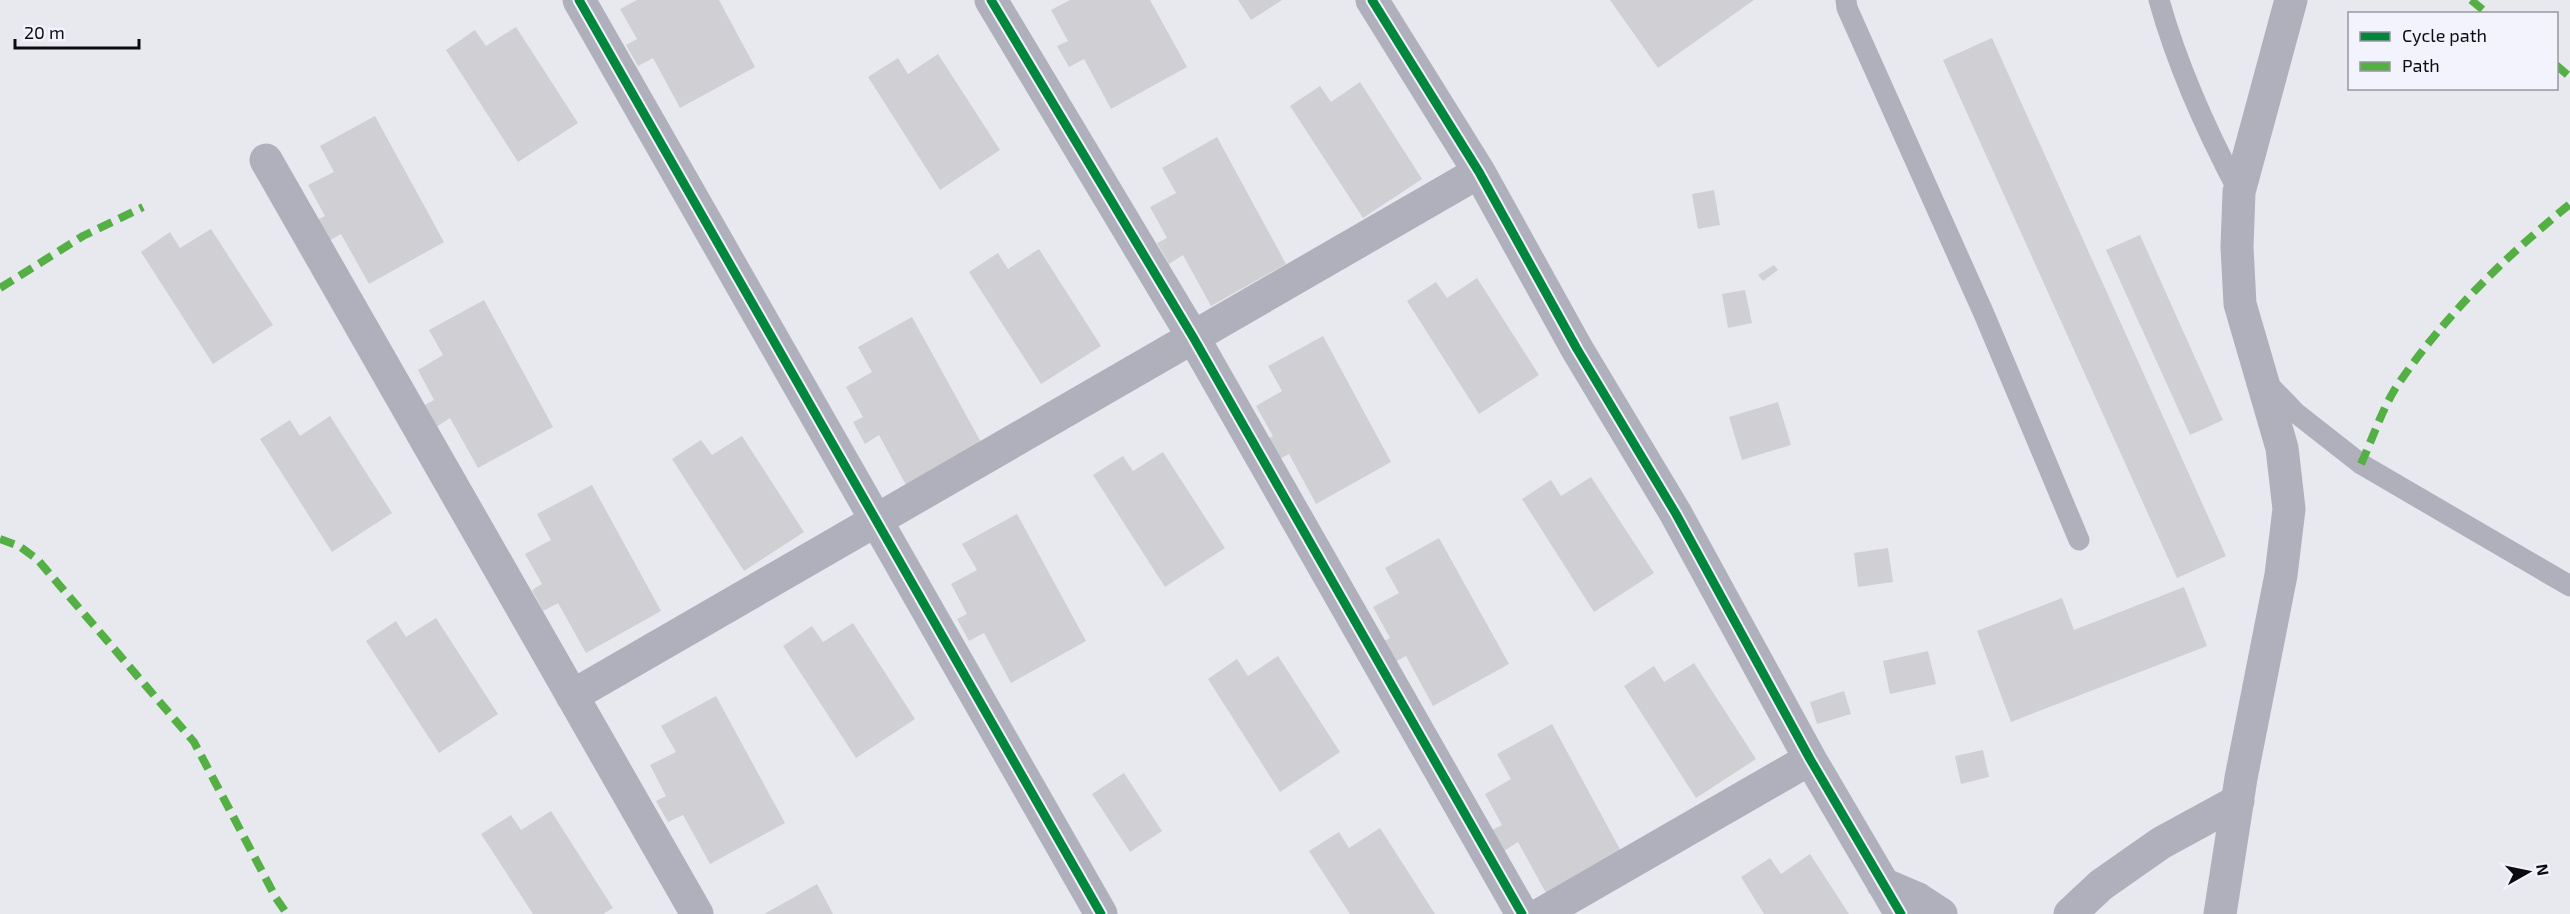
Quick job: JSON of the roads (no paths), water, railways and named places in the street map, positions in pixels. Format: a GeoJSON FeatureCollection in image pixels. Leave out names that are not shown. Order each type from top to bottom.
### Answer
{"type":"FeatureCollection","features":[{"type":"Feature","properties":{"kind":"street"},"geometry":{"type":"LineString","coordinates":[[579,0],[1101,914]]}},
{"type":"Feature","properties":{"kind":"street"},"geometry":{"type":"LineString","coordinates":[[991,0],[1193,337],[1522,914]]}},
{"type":"Feature","properties":{"kind":"street"},"geometry":{"type":"LineString","coordinates":[[1372,0],[1479,172],[1577,350],[1676,514],[1810,759],[1901,914]]}},
{"type":"Feature","properties":{"kind":"street"},"geometry":{"type":"LineString","coordinates":[[2220,914],[2238,801],[2281,575],[2289,509],[2282,448],[2240,304],[2237,247],[2239,192],[2291,0]]}},
{"type":"Feature","properties":{"kind":"street"},"geometry":{"type":"LineString","coordinates":[[266,160],[697,914]]}},
{"type":"Feature","properties":{"kind":"street"},"geometry":{"type":"LineString","coordinates":[[572,696],[1479,172]]}},
{"type":"Feature","properties":{"kind":"street"},"geometry":{"type":"LineString","coordinates":[[1541,914],[1810,759]]}},
{"type":"Feature","properties":{"kind":"street"},"geometry":{"type":"LineString","coordinates":[[2070,914],[2101,885],[2161,843],[2238,801]]}},
{"type":"Feature","properties":{"kind":"street"},"geometry":{"type":"LineString","coordinates":[[1883,884],[1918,899],[1941,914]]}},
{"type":"Feature","properties":{"kind":"lane"},"geometry":{"type":"LineString","coordinates":[[1846,0],[1984,314],[2079,540]]}},
{"type":"Feature","properties":{"kind":"lane"},"geometry":{"type":"LineString","coordinates":[[2159,0],[2178,62],[2197,110],[2239,192]]}},
{"type":"Feature","properties":{"kind":"lane"},"geometry":{"type":"LineString","coordinates":[[2259,374],[2296,413],[2361,464],[2570,586]]}}]}
